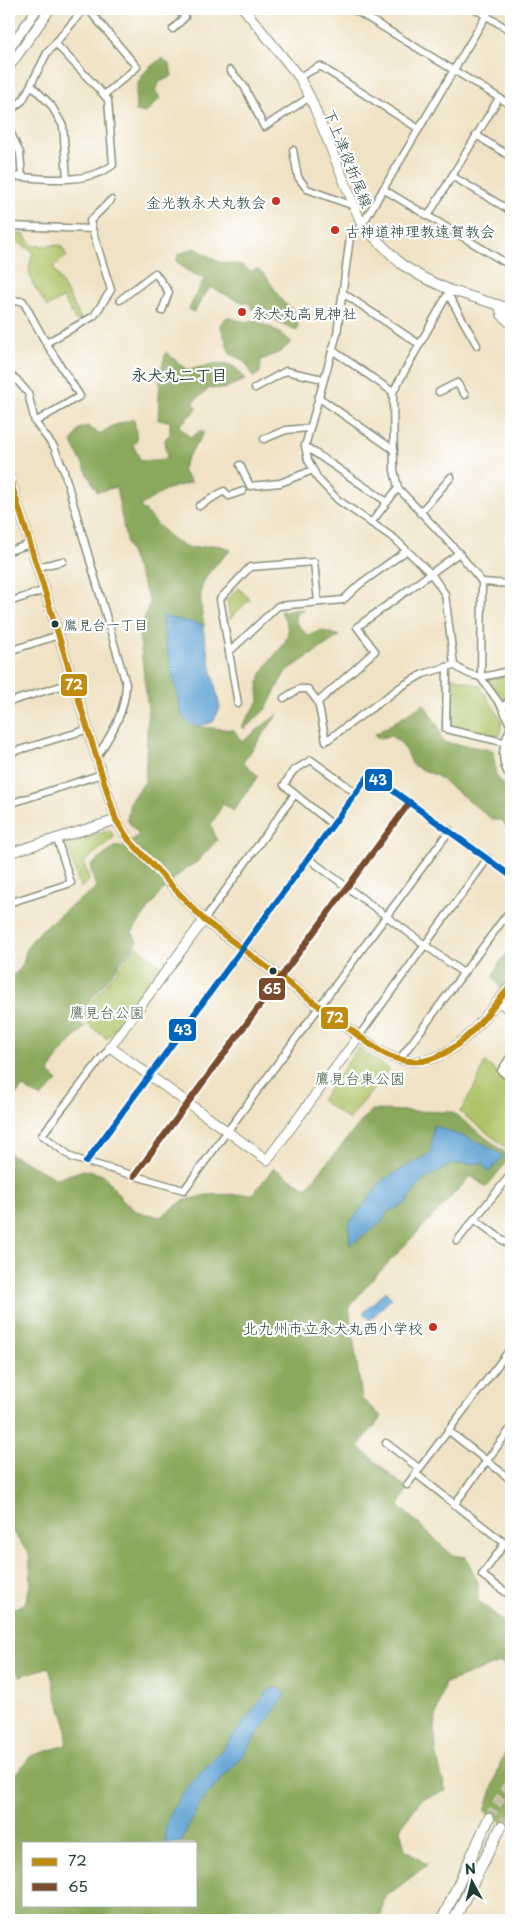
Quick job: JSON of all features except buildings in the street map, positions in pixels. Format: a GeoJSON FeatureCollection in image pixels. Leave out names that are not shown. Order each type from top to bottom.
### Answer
{"type":"FeatureCollection","features":[{"type":"Feature","properties":{"kind":"main road"},"geometry":{"type":"LineString","coordinates":[[442,1920],[489,1818]]}},
{"type":"Feature","properties":{"kind":"main road"},"geometry":{"type":"LineString","coordinates":[[454,1920],[501,1826]]}},
{"type":"Feature","properties":{"kind":"street"},"geometry":{"type":"LineString","coordinates":[[9,49],[37,9]]}},
{"type":"Feature","properties":{"kind":"street"},"geometry":{"type":"LineString","coordinates":[[9,67],[50,9]]}},
{"type":"Feature","properties":{"kind":"street"},"geometry":{"type":"LineString","coordinates":[[9,112],[23,100],[32,86],[47,53],[84,9]]}},
{"type":"Feature","properties":{"kind":"street"},"geometry":{"type":"LineString","coordinates":[[88,9],[137,67],[104,95]]}},
{"type":"Feature","properties":{"kind":"street"},"geometry":{"type":"LineString","coordinates":[[173,29],[185,17],[177,9]]}},
{"type":"Feature","properties":{"kind":"street","name":"下上津役折尾線"},"geometry":{"type":"LineString","coordinates":[[244,9],[299,77],[310,98],[362,226],[402,264],[450,293],[511,309]]}},
{"type":"Feature","properties":{"kind":"street"},"geometry":{"type":"LineString","coordinates":[[353,9],[511,105]]}},
{"type":"Feature","properties":{"kind":"street"},"geometry":{"type":"LineString","coordinates":[[475,9],[511,31]]}},
{"type":"Feature","properties":{"kind":"street"},"geometry":{"type":"LineString","coordinates":[[490,9],[362,226],[350,237],[332,350],[309,428],[306,446],[308,460],[313,470],[338,500],[394,539],[432,575],[445,594],[454,664],[466,673],[481,678],[511,670]]}},
{"type":"Feature","properties":{"kind":"street"},"geometry":{"type":"LineString","coordinates":[[9,176],[67,178],[103,173],[113,165],[108,100],[56,44]]}},
{"type":"Feature","properties":{"kind":"street"},"geometry":{"type":"LineString","coordinates":[[299,77],[320,66],[419,130]]}},
{"type":"Feature","properties":{"kind":"street"},"geometry":{"type":"LineString","coordinates":[[230,70],[244,86],[264,127],[310,98]]}},
{"type":"Feature","properties":{"kind":"street"},"geometry":{"type":"LineString","coordinates":[[32,86],[50,105],[63,126],[67,178]]}},
{"type":"Feature","properties":{"kind":"street"},"geometry":{"type":"LineString","coordinates":[[428,216],[499,98]]}},
{"type":"Feature","properties":{"kind":"street"},"geometry":{"type":"LineString","coordinates":[[9,130],[20,153],[22,177]]}},
{"type":"Feature","properties":{"kind":"street"},"geometry":{"type":"LineString","coordinates":[[476,135],[511,156]]}},
{"type":"Feature","properties":{"kind":"street"},"geometry":{"type":"LineString","coordinates":[[293,150],[298,177],[307,188],[319,195],[354,206]]}},
{"type":"Feature","properties":{"kind":"street"},"geometry":{"type":"LineString","coordinates":[[452,176],[511,211]]}},
{"type":"Feature","properties":{"kind":"street"},"geometry":{"type":"LineString","coordinates":[[383,188],[511,266]]}},
{"type":"Feature","properties":{"kind":"street"},"geometry":{"type":"LineString","coordinates":[[46,343],[94,316],[112,290],[90,220],[111,200]]}},
{"type":"Feature","properties":{"kind":"street"},"geometry":{"type":"LineString","coordinates":[[9,226],[92,229]]}},
{"type":"Feature","properties":{"kind":"street"},"geometry":{"type":"LineString","coordinates":[[120,300],[155,273],[169,292],[162,311]]}},
{"type":"Feature","properties":{"kind":"street"},"geometry":{"type":"LineString","coordinates":[[342,293],[419,344]]}},
{"type":"Feature","properties":{"kind":"street"},"geometry":{"type":"LineString","coordinates":[[450,293],[393,392],[394,450],[398,488],[459,554],[482,582],[481,678],[502,707],[511,726],[503,742],[502,756],[506,771],[511,778]]}},
{"type":"Feature","properties":{"kind":"street"},"geometry":{"type":"LineString","coordinates":[[450,293],[477,345]]}},
{"type":"Feature","properties":{"kind":"street"},"geometry":{"type":"LineString","coordinates":[[9,301],[24,301],[46,343],[80,396],[35,422]]}},
{"type":"Feature","properties":{"kind":"street"},"geometry":{"type":"LineString","coordinates":[[499,305],[502,315],[511,324]]}},
{"type":"Feature","properties":{"kind":"street"},"geometry":{"type":"LineString","coordinates":[[332,350],[393,392]]}},
{"type":"Feature","properties":{"kind":"street"},"geometry":{"type":"LineString","coordinates":[[255,388],[286,371],[323,379]]}},
{"type":"Feature","properties":{"kind":"street"},"geometry":{"type":"LineString","coordinates":[[9,375],[16,379],[28,393],[35,422],[54,447],[63,468],[126,684],[125,701],[119,721],[97,757]]}},
{"type":"Feature","properties":{"kind":"street"},"geometry":{"type":"LineString","coordinates":[[439,392],[457,383],[465,395]]}},
{"type":"Feature","properties":{"kind":"street"},"geometry":{"type":"LineString","coordinates":[[318,397],[394,450]]}},
{"type":"Feature","properties":{"kind":"street"},"geometry":{"type":"LineString","coordinates":[[264,439],[286,430],[309,428]]}},
{"type":"Feature","properties":{"kind":"street"},"geometry":{"type":"LineString","coordinates":[[306,446],[387,502]]}},
{"type":"Feature","properties":{"kind":"street"},"geometry":{"type":"LineString","coordinates":[[240,465],[250,486],[280,483],[313,470]]}},
{"type":"Feature","properties":{"kind":"street"},"geometry":{"type":"LineString","coordinates":[[9,476],[12,500],[38,567],[116,820],[129,840],[204,920],[359,1036],[382,1052],[399,1060],[420,1062],[437,1058],[454,1050],[511,986]]}},
{"type":"Feature","properties":{"kind":"street"},"geometry":{"type":"LineString","coordinates":[[420,513],[451,477]]}},
{"type":"Feature","properties":{"kind":"street"},"geometry":{"type":"LineString","coordinates":[[371,523],[398,488]]}},
{"type":"Feature","properties":{"kind":"street"},"geometry":{"type":"LineString","coordinates":[[199,506],[224,491],[230,496],[243,491]]}},
{"type":"Feature","properties":{"kind":"street"},"geometry":{"type":"LineString","coordinates":[[9,551],[30,544]]}},
{"type":"Feature","properties":{"kind":"street"},"geometry":{"type":"LineString","coordinates":[[229,652],[278,606],[343,600],[360,584],[406,551]]}},
{"type":"Feature","properties":{"kind":"street"},"geometry":{"type":"LineString","coordinates":[[318,702],[375,651],[357,627],[459,554]]}},
{"type":"Feature","properties":{"kind":"street"},"geometry":{"type":"LineString","coordinates":[[38,567],[63,561]]}},
{"type":"Feature","properties":{"kind":"street"},"geometry":{"type":"LineString","coordinates":[[238,704],[220,599],[250,568],[314,562],[318,602]]}},
{"type":"Feature","properties":{"kind":"street"},"geometry":{"type":"LineString","coordinates":[[482,582],[511,584]]}},
{"type":"Feature","properties":{"kind":"street"},"geometry":{"type":"LineString","coordinates":[[9,602],[45,590]]}},
{"type":"Feature","properties":{"kind":"street"},"geometry":{"type":"LineString","coordinates":[[9,651],[59,635]]}},
{"type":"Feature","properties":{"kind":"street"},"geometry":{"type":"LineString","coordinates":[[284,698],[299,689],[308,689],[318,702],[326,740],[402,686],[423,674],[454,664]]}},
{"type":"Feature","properties":{"kind":"street"},"geometry":{"type":"LineString","coordinates":[[447,667],[446,729],[503,742]]}},
{"type":"Feature","properties":{"kind":"street"},"geometry":{"type":"LineString","coordinates":[[9,702],[74,682]]}},
{"type":"Feature","properties":{"kind":"street"},"geometry":{"type":"LineString","coordinates":[[502,707],[511,700]]}},
{"type":"Feature","properties":{"kind":"street"},"geometry":{"type":"LineString","coordinates":[[9,753],[89,729]]}},
{"type":"Feature","properties":{"kind":"street"},"geometry":{"type":"LineString","coordinates":[[333,825],[284,785],[294,771],[311,760],[355,792]]}},
{"type":"Feature","properties":{"kind":"street"},"geometry":{"type":"LineString","coordinates":[[9,804],[102,774]]}},
{"type":"Feature","properties":{"kind":"street"},"geometry":{"type":"LineString","coordinates":[[86,1162],[370,774],[450,830],[511,876]]}},
{"type":"Feature","properties":{"kind":"street"},"geometry":{"type":"LineString","coordinates":[[295,794],[110,1047],[42,1135],[73,1158],[184,1190],[450,830]]}},
{"type":"Feature","properties":{"kind":"street"},"geometry":{"type":"LineString","coordinates":[[134,1176],[410,802]]}},
{"type":"Feature","properties":{"kind":"street"},"geometry":{"type":"LineString","coordinates":[[9,854],[116,820]]}},
{"type":"Feature","properties":{"kind":"street"},"geometry":{"type":"LineString","coordinates":[[9,903],[71,883],[57,839]]}},
{"type":"Feature","properties":{"kind":"street"},"geometry":{"type":"LineString","coordinates":[[110,1047],[267,1160],[488,858]]}},
{"type":"Feature","properties":{"kind":"street"},"geometry":{"type":"LineString","coordinates":[[309,859],[463,973]]}},
{"type":"Feature","properties":{"kind":"street"},"geometry":{"type":"LineString","coordinates":[[399,1060],[511,908]]}},
{"type":"Feature","properties":{"kind":"street"},"geometry":{"type":"LineString","coordinates":[[9,941],[11,950],[9,951]]}},
{"type":"Feature","properties":{"kind":"street"},"geometry":{"type":"LineString","coordinates":[[498,1001],[511,1011]]}},
{"type":"Feature","properties":{"kind":"street"},"geometry":{"type":"LineString","coordinates":[[511,1056],[500,1071],[511,1079]]}},
{"type":"Feature","properties":{"kind":"street"},"geometry":{"type":"LineString","coordinates":[[457,1241],[511,1174]]}},
{"type":"Feature","properties":{"kind":"street"},"geometry":{"type":"LineString","coordinates":[[474,1219],[511,1246]]}},
{"type":"Feature","properties":{"kind":"street"},"geometry":{"type":"LineString","coordinates":[[407,1485],[511,1348]]}},
{"type":"Feature","properties":{"kind":"street"},"geometry":{"type":"LineString","coordinates":[[454,1505],[511,1428]]}},
{"type":"Feature","properties":{"kind":"street"},"geometry":{"type":"LineString","coordinates":[[449,1431],[511,1480]]}},
{"type":"Feature","properties":{"kind":"street"},"geometry":{"type":"LineString","coordinates":[[386,1443],[454,1505],[508,1546],[482,1575],[511,1596]]}},
{"type":"Feature","properties":{"kind":"green space"},"geometry":{"type":"Polygon","coordinates":[[[163,58],[170,65],[172,76],[160,82],[155,90],[160,98],[146,113],[136,111],[137,86],[143,74],[148,68],[163,58]]]}},
{"type":"Feature","properties":{"kind":"green space"},"geometry":{"type":"Polygon","coordinates":[[[12,234],[24,234],[32,246],[61,245],[67,256],[53,267],[81,318],[76,321],[63,298],[47,307],[31,281],[29,269],[33,252],[10,237],[12,234]]]}},
{"type":"Feature","properties":{"kind":"green space"},"geometry":{"type":"Polygon","coordinates":[[[195,248],[219,262],[241,265],[250,271],[258,269],[266,276],[282,301],[294,311],[298,323],[297,331],[251,308],[251,304],[239,301],[210,287],[194,312],[189,309],[204,279],[186,270],[176,261],[179,254],[195,248]]]}},
{"type":"Feature","properties":{"kind":"green space"},"geometry":{"type":"Polygon","coordinates":[[[227,317],[246,322],[253,320],[274,329],[292,342],[280,352],[261,360],[260,373],[253,377],[245,362],[230,354],[220,324],[227,317]]]}},
{"type":"Feature","properties":{"kind":"green space"},"geometry":{"type":"Polygon","coordinates":[[[166,352],[187,370],[212,364],[227,364],[233,366],[245,380],[223,389],[210,388],[193,402],[197,409],[179,426],[191,438],[201,430],[204,433],[187,458],[182,471],[192,482],[165,490],[140,506],[169,535],[181,544],[194,548],[218,545],[231,550],[207,575],[203,583],[201,600],[204,625],[162,617],[165,641],[182,714],[186,722],[192,726],[234,730],[242,742],[278,714],[243,762],[258,776],[233,811],[223,804],[211,825],[217,840],[196,863],[186,868],[161,892],[132,932],[138,942],[75,1019],[85,1027],[58,1056],[49,1073],[58,1081],[41,1098],[23,1087],[9,1102],[9,978],[20,969],[30,943],[42,929],[96,888],[90,866],[116,846],[122,847],[139,835],[127,820],[130,801],[145,782],[148,710],[139,633],[150,602],[127,545],[116,487],[97,492],[72,443],[79,429],[87,426],[100,434],[112,426],[134,419],[137,441],[133,445],[141,461],[167,459],[165,439],[170,434],[170,421],[158,420],[160,374],[166,352]]]}},
{"type":"Feature","properties":{"kind":"green space"},"geometry":{"type":"Polygon","coordinates":[[[238,588],[250,599],[230,619],[227,600],[238,588]]]}},
{"type":"Feature","properties":{"kind":"green space"},"geometry":{"type":"Polygon","coordinates":[[[305,609],[295,616],[296,622],[308,636],[322,630],[339,636],[285,672],[266,709],[244,729],[242,726],[259,701],[259,680],[270,660],[285,642],[287,636],[288,629],[280,611],[305,609]]]}},
{"type":"Feature","properties":{"kind":"green space"},"geometry":{"type":"Polygon","coordinates":[[[511,674],[511,695],[502,702],[486,680],[511,674]]]}},
{"type":"Feature","properties":{"kind":"green space"},"geometry":{"type":"Polygon","coordinates":[[[451,676],[480,686],[502,721],[500,736],[451,727],[451,676]]]}},
{"type":"Feature","properties":{"kind":"green space"},"geometry":{"type":"Polygon","coordinates":[[[424,704],[438,726],[442,742],[493,750],[496,775],[511,796],[511,834],[502,820],[493,820],[437,776],[412,765],[402,744],[391,736],[379,738],[374,735],[424,704]]]}},
{"type":"Feature","properties":{"kind":"green space"},"geometry":{"type":"Polygon","coordinates":[[[110,830],[114,837],[84,862],[89,881],[80,888],[67,843],[110,830]]]}},
{"type":"Feature","properties":{"kind":"green space","name":"鷹見台公園"},"geometry":{"type":"Polygon","coordinates":[[[137,946],[162,966],[107,1039],[79,1018],[137,946]]]}},
{"type":"Feature","properties":{"kind":"green space"},"geometry":{"type":"Polygon","coordinates":[[[511,949],[511,980],[501,989],[493,976],[499,963],[511,949]]]}},
{"type":"Feature","properties":{"kind":"green space","name":"鷹見台東公園"},"geometry":{"type":"Polygon","coordinates":[[[358,1048],[389,1069],[349,1120],[321,1100],[358,1048]]]}},
{"type":"Feature","properties":{"kind":"green space"},"geometry":{"type":"Polygon","coordinates":[[[485,1062],[511,1085],[511,1148],[508,1149],[460,1112],[478,1080],[485,1062]]]}},
{"type":"Feature","properties":{"kind":"green space"},"geometry":{"type":"Polygon","coordinates":[[[371,1110],[452,1112],[511,1157],[486,1187],[471,1176],[370,1282],[349,1307],[362,1399],[382,1417],[358,1446],[407,1489],[399,1506],[452,1555],[466,1557],[478,1582],[478,1600],[511,1628],[511,1668],[500,1663],[445,1683],[436,1717],[435,1735],[439,1764],[446,1791],[421,1799],[400,1829],[405,1849],[427,1865],[384,1898],[381,1920],[9,1920],[9,1781],[31,1756],[66,1745],[67,1726],[49,1667],[20,1676],[9,1664],[9,1610],[25,1604],[31,1582],[29,1553],[9,1528],[9,1151],[10,1154],[57,1179],[83,1170],[104,1175],[124,1202],[136,1211],[160,1217],[183,1201],[206,1195],[253,1194],[274,1168],[306,1188],[371,1110]],[[431,1153],[400,1169],[388,1211],[405,1204],[422,1181],[451,1164],[483,1163],[503,1156],[431,1153]]]}},
{"type":"Feature","properties":{"kind":"green space"},"geometry":{"type":"Polygon","coordinates":[[[511,1740],[511,1827],[485,1811],[500,1764],[511,1740]]]}},
{"type":"Feature","properties":{"kind":"water"},"geometry":{"type":"Polygon","coordinates":[[[162,616],[204,625],[203,629],[220,708],[213,722],[203,725],[191,724],[182,714],[168,653],[162,616]]]}},
{"type":"Feature","properties":{"kind":"water"},"geometry":{"type":"Polygon","coordinates":[[[433,1125],[484,1144],[503,1156],[489,1172],[483,1163],[451,1164],[422,1181],[405,1204],[388,1211],[381,1223],[350,1245],[349,1224],[383,1180],[431,1153],[433,1125]]]}},
{"type":"Feature","properties":{"kind":"water"},"geometry":{"type":"Polygon","coordinates":[[[385,1291],[392,1298],[370,1320],[363,1313],[385,1291]]]}},
{"type":"Feature","properties":{"kind":"water"},"geometry":{"type":"Polygon","coordinates":[[[276,1687],[282,1689],[285,1696],[243,1755],[200,1803],[180,1842],[165,1842],[165,1830],[169,1816],[176,1803],[195,1778],[224,1747],[267,1692],[276,1687]]]}},
{"type":"Feature","properties":{"kind":"tunnel"},"geometry":{"type":"LineString","coordinates":[[489,1818],[511,1779]]}},
{"type":"Feature","properties":{"kind":"tunnel"},"geometry":{"type":"LineString","coordinates":[[501,1827],[511,1810]]}},
{"type":"Feature","properties":{"kind":"transit line","name":"72"},"geometry":{"type":"LineString","coordinates":[[9,476],[116,820],[129,840],[204,920],[373,1046],[387,1055],[398,1059],[416,1061],[433,1058],[449,1051],[476,1027],[511,986]]}},
{"type":"Feature","properties":{"kind":"transit line","name":"43"},"geometry":{"type":"LineString","coordinates":[[86,1162],[370,774],[511,876]]}},
{"type":"Feature","properties":{"kind":"transit line","name":"65"},"geometry":{"type":"LineString","coordinates":[[134,1176],[410,802]]}},
{"type":"Feature","properties":{"kind":"place","name":"金光教永犬丸教会"},"geometry":{"type":"Point","coordinates":[276,201]}},
{"type":"Feature","properties":{"kind":"place","name":"古神道神理教遠賀教会"},"geometry":{"type":"Point","coordinates":[335,230]}},
{"type":"Feature","properties":{"kind":"place","name":"永犬丸高見神社"},"geometry":{"type":"Point","coordinates":[242,312]}},
{"type":"Feature","properties":{"kind":"place","name":"鷹見台一丁目"},"geometry":{"type":"Point","coordinates":[55,624]}},
{"type":"Feature","properties":{"kind":"place","name":"北九州市立永犬丸西小学校"},"geometry":{"type":"Point","coordinates":[433,1327]}},
{"type":"Feature","properties":{"kind":"district","name":"永犬丸二丁目"},"geometry":{"type":"Point","coordinates":[179,374]}}]}
